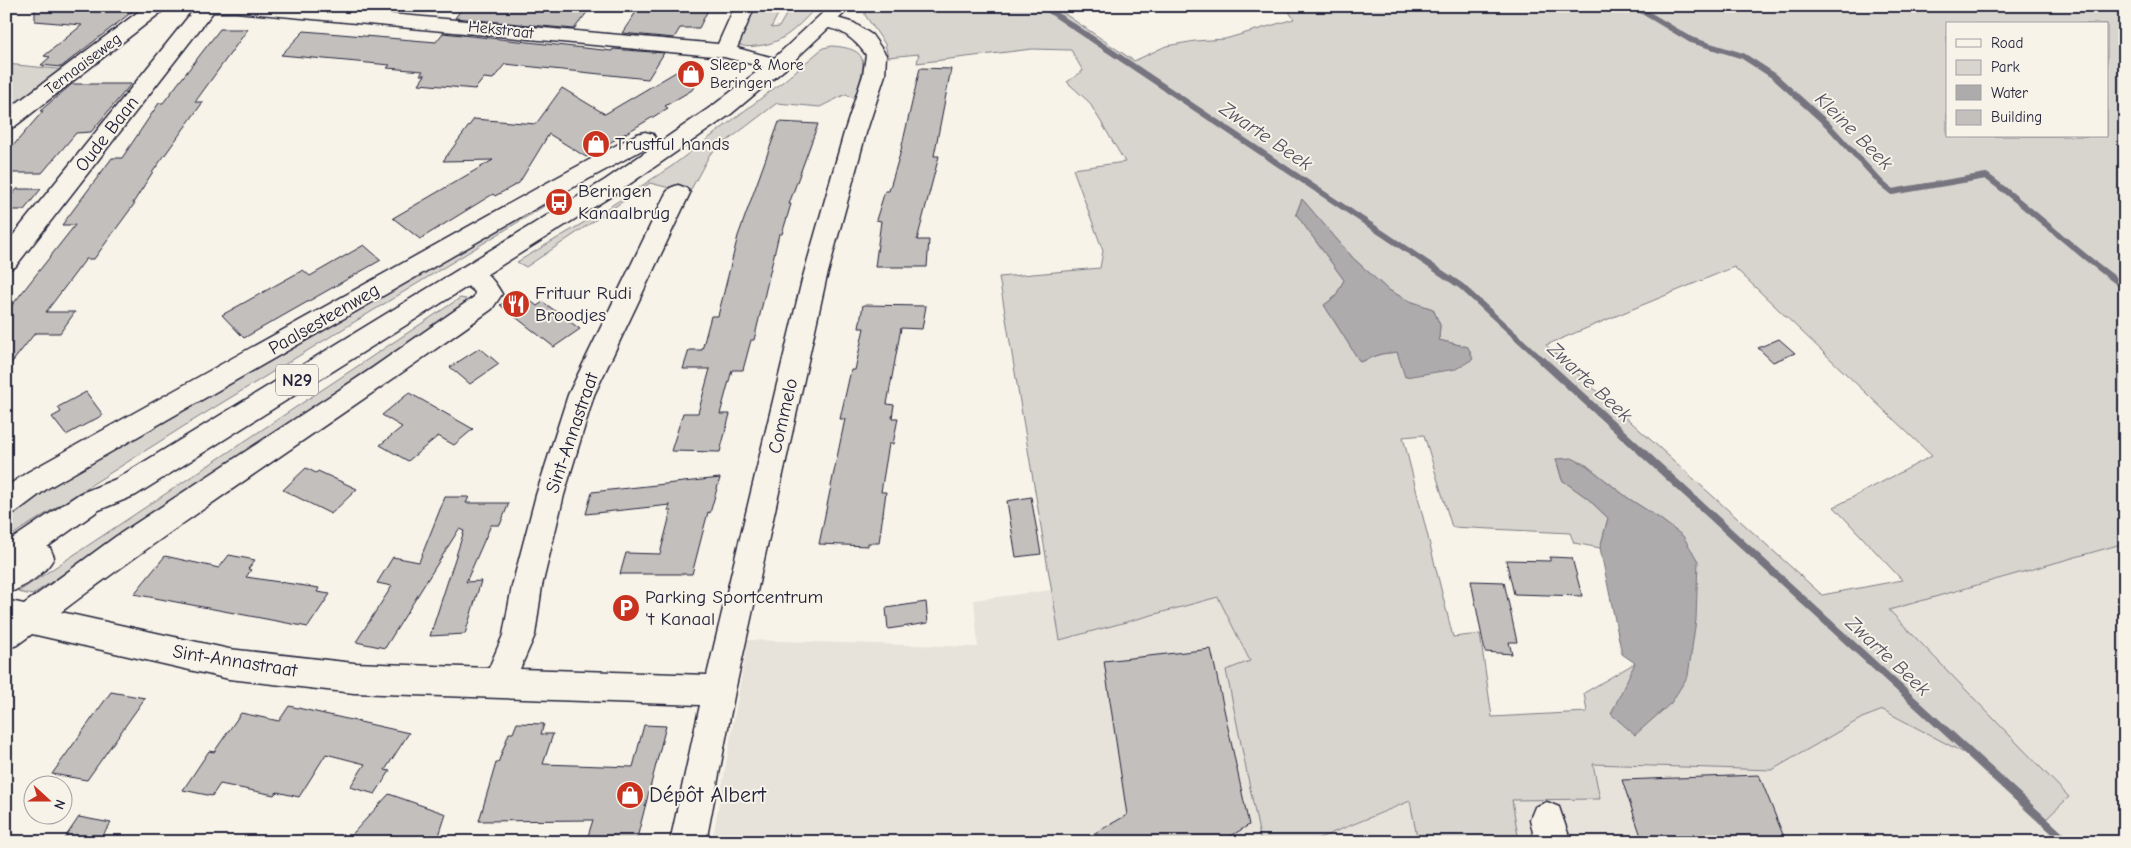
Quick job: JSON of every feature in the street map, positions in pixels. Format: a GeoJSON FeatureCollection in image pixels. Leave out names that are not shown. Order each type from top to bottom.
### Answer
{"type":"FeatureCollection","features":[{"type":"Feature","properties":{"kind":"street","name":"Ternaaiseweg"},"geometry":{"type":"LineString","coordinates":[[6,122],[159,6]]}},
{"type":"Feature","properties":{"kind":"street","name":"Hekstraat"},"geometry":{"type":"LineString","coordinates":[[202,6],[236,6],[725,51],[778,65]]}},
{"type":"Feature","properties":{"kind":"street","name":"Oude Baan"},"geometry":{"type":"LineString","coordinates":[[6,261],[202,6]]}},
{"type":"Feature","properties":{"kind":"street"},"geometry":{"type":"LineString","coordinates":[[725,51],[745,6]]}},
{"type":"Feature","properties":{"kind":"street","name":"Paalsesteenweg"},"geometry":{"type":"LineString","coordinates":[[6,560],[89,502],[126,487],[613,185],[723,109],[778,65],[835,13]]}},
{"type":"Feature","properties":{"kind":"street","name":"Commelo"},"geometry":{"type":"LineString","coordinates":[[688,842],[719,691],[814,280],[855,133],[874,75],[876,55],[865,38],[847,27],[835,13]]}},
{"type":"Feature","properties":{"kind":"street","name":"Paalsesteenweg"},"geometry":{"type":"LineString","coordinates":[[6,503],[38,480],[551,190],[645,139]]}},
{"type":"Feature","properties":{"kind":"street","name":"Sint-Annastraat"},"geometry":{"type":"LineString","coordinates":[[498,683],[519,635],[527,586],[550,495],[581,395],[678,193]]}},
{"type":"Feature","properties":{"kind":"street"},"geometry":{"type":"LineString","coordinates":[[14,623],[377,378],[483,303],[489,294],[484,286],[469,274]]}},
{"type":"Feature","properties":{"kind":"street","name":"Paalsesteenweg"},"geometry":{"type":"LineString","coordinates":[[6,581],[99,515],[126,487]]}},
{"type":"Feature","properties":{"kind":"street","name":"Sint-Annastraat"},"geometry":{"type":"LineString","coordinates":[[14,623],[230,664],[354,678],[719,691]]}},
{"type":"Feature","properties":{"kind":"shaded area"},"geometry":{"type":"Polygon","coordinates":[[[2125,543],[2125,842],[1519,842],[1512,800],[1600,799],[1592,764],[1772,770],[1862,718],[1883,710],[1964,753],[2041,824],[2069,797],[1888,610],[2125,543]]]}},
{"type":"Feature","properties":{"kind":"shaded area"},"geometry":{"type":"Polygon","coordinates":[[[1051,590],[1061,640],[1218,597],[1250,661],[1226,670],[1261,842],[712,842],[748,640],[978,647],[974,600],[1051,590]]]}},
{"type":"Feature","properties":{"kind":"shaded area"},"geometry":{"type":"Polygon","coordinates":[[[1411,801],[1418,842],[1310,842],[1411,801]]]}},
{"type":"Feature","properties":{"kind":"green space"},"geometry":{"type":"Polygon","coordinates":[[[751,6],[782,6],[771,28],[779,27],[791,6],[818,6],[790,32],[775,42],[746,46],[736,43],[751,6]]]}},
{"type":"Feature","properties":{"kind":"green space"},"geometry":{"type":"Polygon","coordinates":[[[865,6],[1053,6],[1134,61],[1166,46],[1195,41],[1225,39],[1294,19],[1285,6],[1313,6],[1317,11],[1335,6],[2125,6],[2125,543],[1889,610],[2069,797],[2041,824],[1964,753],[1883,710],[1862,718],[1772,770],[1593,764],[1600,799],[1512,800],[1519,842],[1418,842],[1410,801],[1310,842],[1261,842],[1226,670],[1250,661],[1218,597],[1060,640],[999,277],[1100,268],[1103,251],[1073,169],[1125,162],[1089,102],[1067,82],[1083,71],[1071,50],[1032,49],[917,63],[919,54],[888,57],[885,44],[865,15],[865,6]],[[1302,199],[1296,214],[1344,280],[1335,297],[1324,305],[1360,362],[1381,354],[1397,352],[1406,377],[1468,347],[1439,340],[1440,325],[1433,309],[1407,300],[1387,289],[1353,258],[1302,199]],[[1734,267],[1546,345],[1822,595],[1902,580],[1834,507],[1932,456],[1734,267]],[[1424,435],[1403,437],[1453,637],[1480,634],[1492,717],[1587,712],[1584,693],[1635,663],[1635,735],[1682,536],[1628,498],[1586,465],[1556,459],[1562,480],[1587,498],[1608,518],[1600,548],[1574,543],[1570,533],[1452,527],[1424,435]]]}},
{"type":"Feature","properties":{"kind":"green space"},"geometry":{"type":"Polygon","coordinates":[[[832,46],[855,51],[863,62],[855,99],[846,94],[820,107],[777,103],[710,154],[689,193],[650,183],[526,267],[517,262],[600,213],[672,166],[785,80],[823,48],[832,46]]]}},
{"type":"Feature","properties":{"kind":"green space"},"geometry":{"type":"Polygon","coordinates":[[[6,64],[68,70],[20,105],[6,103],[6,64]]]}},
{"type":"Feature","properties":{"kind":"green space"},"geometry":{"type":"Polygon","coordinates":[[[577,180],[582,183],[189,423],[6,539],[6,508],[577,180]]]}},
{"type":"Feature","properties":{"kind":"green space"},"geometry":{"type":"Polygon","coordinates":[[[460,298],[466,299],[460,308],[32,595],[18,592],[460,298]]]}},
{"type":"Feature","properties":{"kind":"water"},"geometry":{"type":"Polygon","coordinates":[[[1302,199],[1353,258],[1387,289],[1407,300],[1433,309],[1440,325],[1439,340],[1468,347],[1473,359],[1456,369],[1405,377],[1397,352],[1381,354],[1360,362],[1324,305],[1335,297],[1344,280],[1296,214],[1302,199]]]}},
{"type":"Feature","properties":{"kind":"water"},"geometry":{"type":"Polygon","coordinates":[[[1572,458],[1586,465],[1628,498],[1683,536],[1698,561],[1696,620],[1688,676],[1671,703],[1635,735],[1611,714],[1635,663],[1622,654],[1600,548],[1608,518],[1587,498],[1562,480],[1556,459],[1572,458]]]}},
{"type":"Feature","properties":{"kind":"building"},"geometry":{"type":"Polygon","coordinates":[[[35,6],[115,6],[111,9],[133,11],[61,67],[41,65],[50,57],[44,56],[82,25],[35,21],[35,6]]]}},
{"type":"Feature","properties":{"kind":"building"},"geometry":{"type":"Polygon","coordinates":[[[464,6],[592,6],[574,29],[455,18],[464,6]]]}},
{"type":"Feature","properties":{"kind":"building"},"geometry":{"type":"Polygon","coordinates":[[[640,6],[710,6],[699,28],[680,28],[674,38],[622,33],[640,6]]]}},
{"type":"Feature","properties":{"kind":"building"},"geometry":{"type":"Polygon","coordinates":[[[220,29],[248,29],[195,102],[203,102],[154,170],[133,203],[135,203],[94,259],[86,259],[46,312],[75,312],[60,333],[35,333],[6,370],[6,313],[75,225],[62,225],[112,158],[122,158],[159,103],[163,103],[220,29]]]}},
{"type":"Feature","properties":{"kind":"building"},"geometry":{"type":"Polygon","coordinates":[[[304,31],[436,42],[443,33],[612,51],[613,49],[664,53],[648,79],[505,64],[493,79],[484,78],[475,89],[419,84],[425,75],[420,75],[423,71],[387,68],[390,65],[281,55],[304,31]]]}},
{"type":"Feature","properties":{"kind":"building"},"geometry":{"type":"Polygon","coordinates":[[[686,66],[705,68],[692,90],[665,106],[668,108],[586,157],[549,134],[519,183],[495,196],[493,194],[420,239],[393,218],[493,160],[443,161],[474,119],[536,124],[562,88],[605,114],[686,66]]]}},
{"type":"Feature","properties":{"kind":"building"},"geometry":{"type":"Polygon","coordinates":[[[920,68],[951,69],[934,156],[939,156],[917,240],[929,240],[927,267],[875,267],[881,221],[876,220],[885,191],[889,191],[900,154],[920,68]]]}},
{"type":"Feature","properties":{"kind":"building"},"geometry":{"type":"Polygon","coordinates":[[[72,84],[131,84],[91,132],[76,133],[42,173],[6,173],[6,154],[43,111],[40,111],[72,84]]]}},
{"type":"Feature","properties":{"kind":"building"},"geometry":{"type":"Polygon","coordinates":[[[779,122],[818,124],[789,204],[791,204],[782,234],[779,234],[754,340],[751,340],[743,370],[732,370],[720,414],[730,414],[720,452],[671,451],[683,413],[698,413],[710,369],[683,369],[689,350],[702,350],[711,316],[718,316],[738,236],[779,122]]]}},
{"type":"Feature","properties":{"kind":"building"},"geometry":{"type":"Polygon","coordinates":[[[17,189],[41,189],[24,210],[6,210],[6,202],[17,189]]]}},
{"type":"Feature","properties":{"kind":"building"},"geometry":{"type":"Polygon","coordinates":[[[364,245],[381,260],[244,338],[222,315],[303,270],[310,276],[364,245]]]}},
{"type":"Feature","properties":{"kind":"building"},"geometry":{"type":"Polygon","coordinates":[[[519,292],[537,306],[543,302],[580,329],[554,347],[500,305],[519,292]]]}},
{"type":"Feature","properties":{"kind":"building"},"geometry":{"type":"Polygon","coordinates":[[[863,305],[926,306],[922,329],[901,328],[887,404],[894,405],[892,418],[898,418],[893,444],[889,444],[881,492],[886,492],[879,543],[868,543],[868,546],[819,544],[845,419],[840,419],[851,370],[855,370],[864,328],[859,328],[863,305]]]}},
{"type":"Feature","properties":{"kind":"building"},"geometry":{"type":"Polygon","coordinates":[[[1779,339],[1795,353],[1773,362],[1758,348],[1779,339]]]}},
{"type":"Feature","properties":{"kind":"building"},"geometry":{"type":"Polygon","coordinates":[[[480,348],[499,364],[470,384],[450,367],[480,348]]]}},
{"type":"Feature","properties":{"kind":"building"},"geometry":{"type":"Polygon","coordinates":[[[86,392],[103,415],[66,435],[52,417],[61,412],[58,407],[86,392]]]}},
{"type":"Feature","properties":{"kind":"building"},"geometry":{"type":"Polygon","coordinates":[[[409,393],[473,429],[454,445],[438,436],[408,461],[380,445],[402,427],[382,415],[409,393]]]}},
{"type":"Feature","properties":{"kind":"building"},"geometry":{"type":"Polygon","coordinates":[[[306,468],[316,473],[318,471],[357,489],[331,514],[283,490],[306,468]]]}},
{"type":"Feature","properties":{"kind":"building"},"geometry":{"type":"Polygon","coordinates":[[[720,478],[710,513],[708,512],[692,574],[620,574],[626,553],[660,554],[671,511],[668,511],[670,505],[586,514],[592,492],[720,478]]]}},
{"type":"Feature","properties":{"kind":"building"},"geometry":{"type":"Polygon","coordinates":[[[445,497],[469,497],[466,503],[509,503],[500,525],[491,525],[466,582],[481,581],[465,634],[430,636],[464,531],[459,529],[385,648],[356,642],[392,586],[377,583],[393,557],[419,562],[445,497]]]}},
{"type":"Feature","properties":{"kind":"building"},"geometry":{"type":"Polygon","coordinates":[[[1031,497],[1041,554],[1016,557],[1007,501],[1031,497]]]}},
{"type":"Feature","properties":{"kind":"building"},"geometry":{"type":"Polygon","coordinates":[[[229,555],[255,560],[248,569],[251,570],[246,577],[319,588],[317,592],[330,594],[308,627],[134,594],[165,556],[219,568],[229,555]]]}},
{"type":"Feature","properties":{"kind":"building"},"geometry":{"type":"Polygon","coordinates":[[[1550,557],[1572,558],[1582,596],[1514,594],[1506,560],[1550,561],[1550,557]]]}},
{"type":"Feature","properties":{"kind":"building"},"geometry":{"type":"Polygon","coordinates":[[[1471,581],[1504,582],[1517,642],[1509,642],[1512,654],[1485,652],[1471,581]]]}},
{"type":"Feature","properties":{"kind":"building"},"geometry":{"type":"Polygon","coordinates":[[[926,602],[928,623],[888,629],[886,608],[926,602]]]}},
{"type":"Feature","properties":{"kind":"building"},"geometry":{"type":"Polygon","coordinates":[[[1211,649],[1249,825],[1221,842],[1079,842],[1127,815],[1104,661],[1211,649]]]}},
{"type":"Feature","properties":{"kind":"building"},"geometry":{"type":"Polygon","coordinates":[[[111,692],[145,698],[87,780],[52,774],[111,692]]]}},
{"type":"Feature","properties":{"kind":"building"},"geometry":{"type":"Polygon","coordinates":[[[289,706],[409,733],[385,770],[390,771],[375,794],[350,787],[365,764],[326,754],[299,797],[277,792],[274,795],[220,784],[212,796],[183,790],[209,751],[214,752],[241,713],[279,721],[289,706]]]}},
{"type":"Feature","properties":{"kind":"building"},"geometry":{"type":"Polygon","coordinates":[[[517,723],[544,724],[541,734],[553,734],[543,764],[633,767],[644,725],[666,726],[636,842],[586,842],[593,820],[479,821],[496,763],[498,763],[509,733],[513,733],[517,723]]]}},
{"type":"Feature","properties":{"kind":"building"},"geometry":{"type":"Polygon","coordinates":[[[1759,775],[1786,842],[1643,842],[1622,780],[1759,775]]]}},
{"type":"Feature","properties":{"kind":"building"},"geometry":{"type":"Polygon","coordinates":[[[389,794],[446,814],[437,842],[345,842],[389,794]]]}},
{"type":"Feature","properties":{"kind":"building"},"geometry":{"type":"Polygon","coordinates":[[[79,817],[111,823],[98,842],[62,842],[79,817]]]}},
{"type":"Feature","properties":{"kind":"waterway","name":"Zwarte Beek"},"geometry":{"type":"LineString","coordinates":[[1043,6],[1461,286],[1545,363]]}},
{"type":"Feature","properties":{"kind":"waterway","name":"Kleine Beek"},"geometry":{"type":"LineString","coordinates":[[1634,6],[1691,40],[1743,56],[1774,76],[1827,124],[1882,184],[1892,192],[1986,176],[2125,287]]}},
{"type":"Feature","properties":{"kind":"waterway","name":"Zwarte Beek"},"geometry":{"type":"LineString","coordinates":[[1543,361],[2067,842]]}},
{"type":"Feature","properties":{"kind":"place","name":"Sleep & More Beringen"},"geometry":{"type":"Point","coordinates":[691,74]}},
{"type":"Feature","properties":{"kind":"place","name":"Trustful hands"},"geometry":{"type":"Point","coordinates":[596,144]}},
{"type":"Feature","properties":{"kind":"place","name":"Beringen Kanaalbrug"},"geometry":{"type":"Point","coordinates":[559,202]}},
{"type":"Feature","properties":{"kind":"place","name":"Frituur Rudi Broodjes"},"geometry":{"type":"Point","coordinates":[516,304]}},
{"type":"Feature","properties":{"kind":"place","name":"Parking Sportcentrum 't Kanaal"},"geometry":{"type":"Point","coordinates":[626,608]}},
{"type":"Feature","properties":{"kind":"place","name":"Dépôt Albert"},"geometry":{"type":"Point","coordinates":[630,795]}}]}
